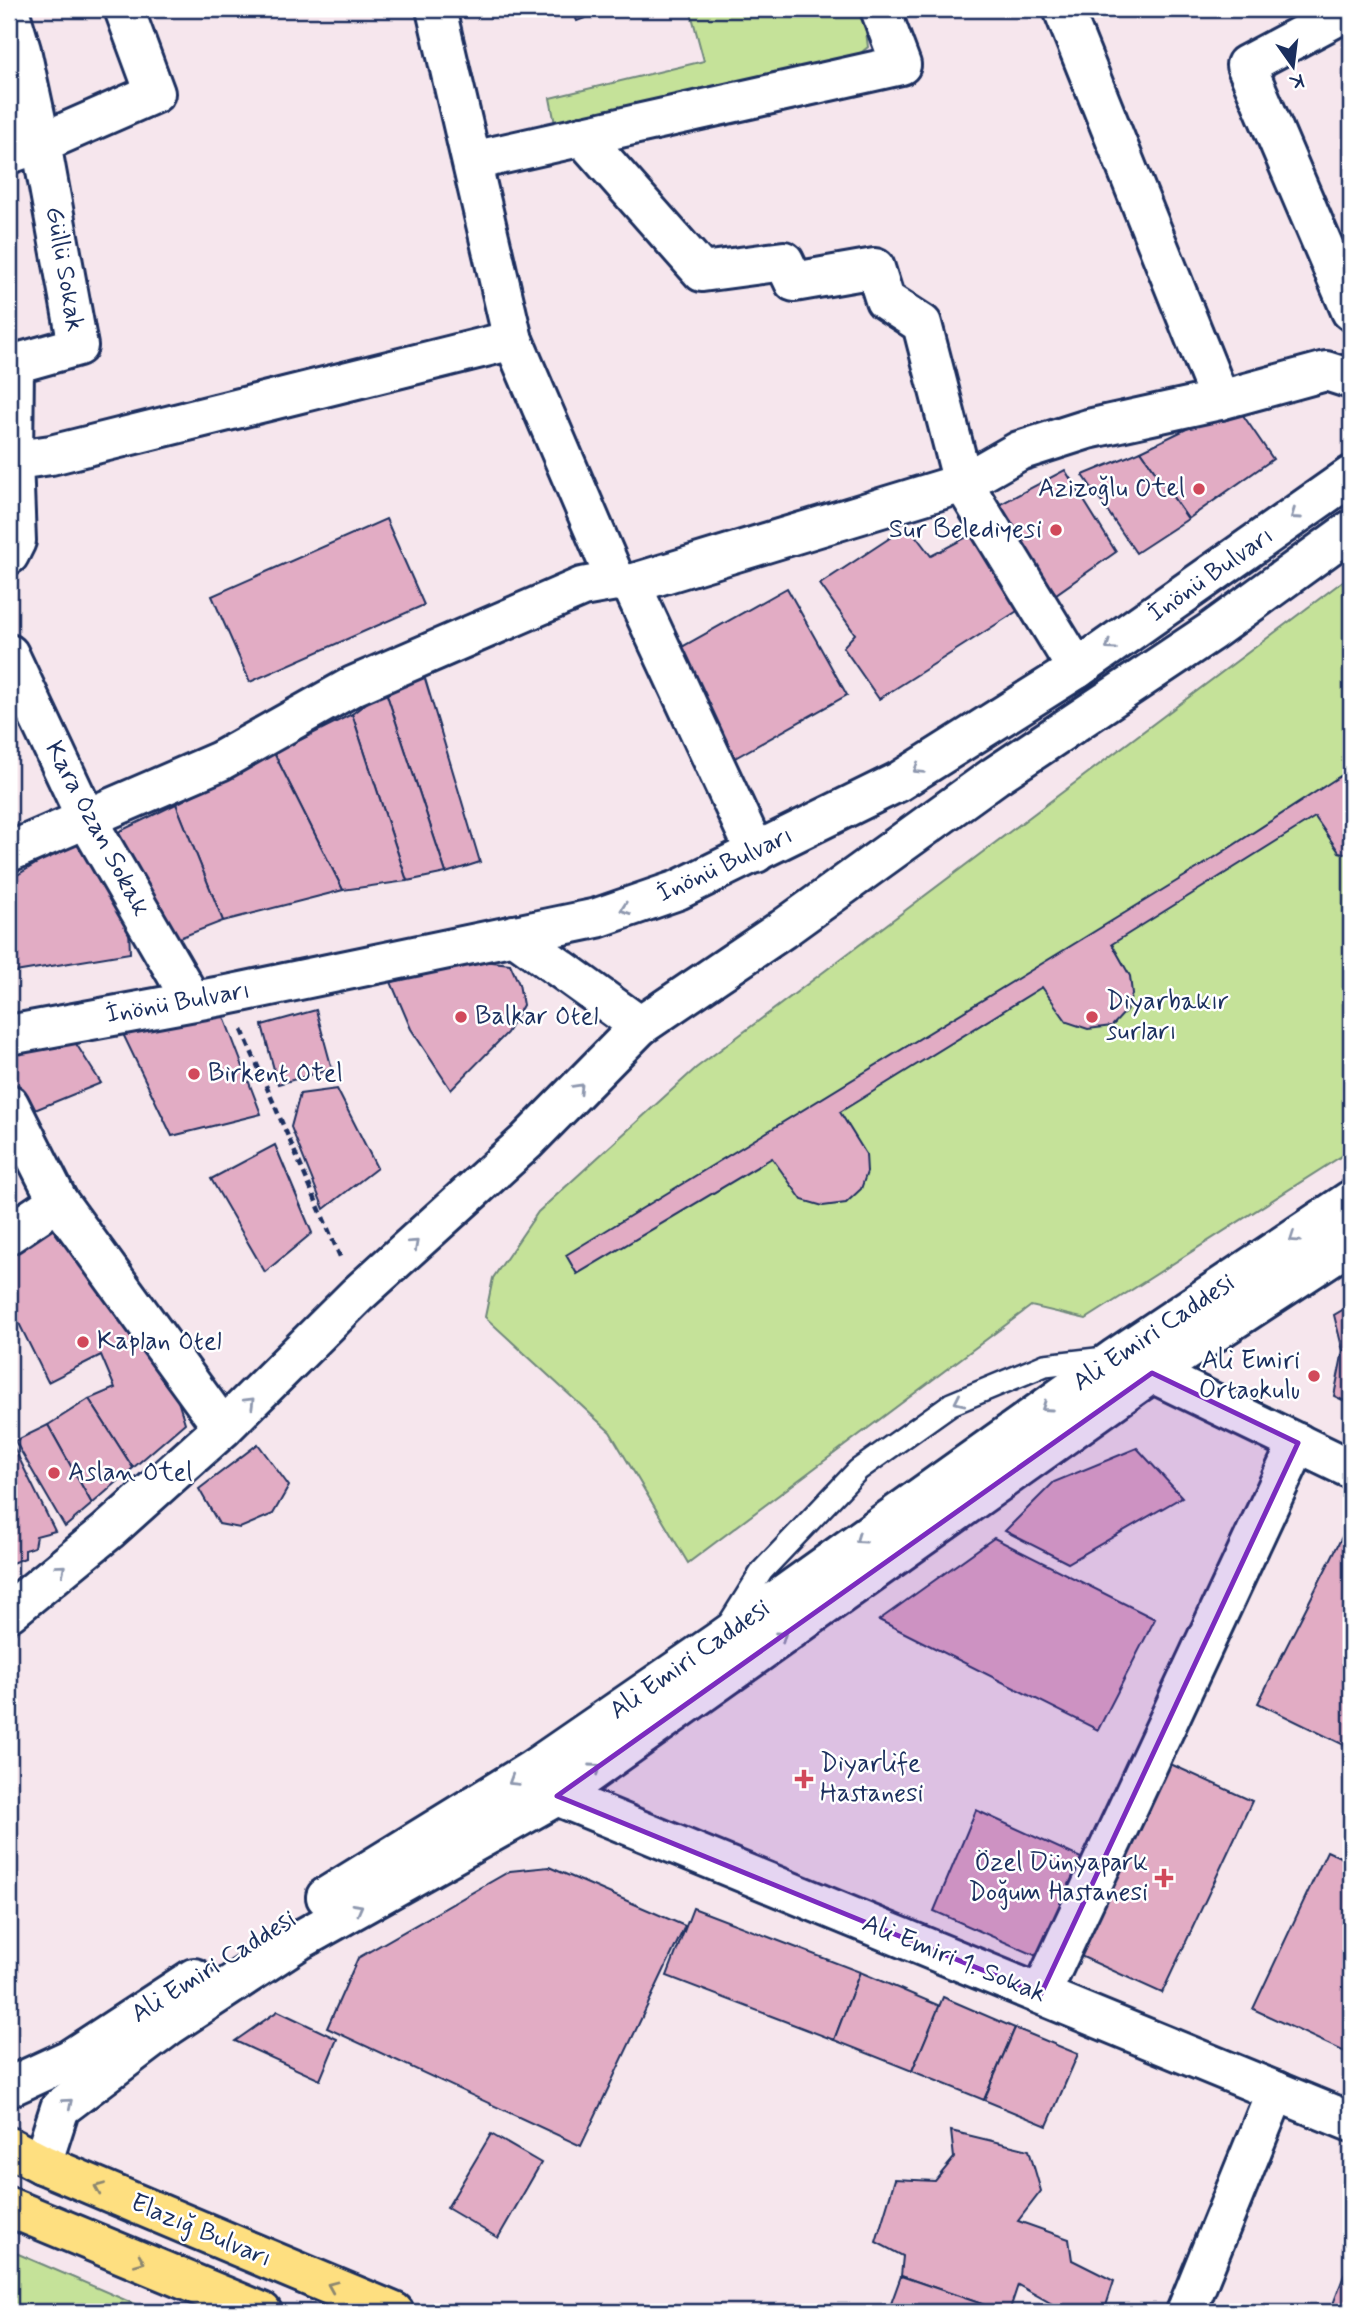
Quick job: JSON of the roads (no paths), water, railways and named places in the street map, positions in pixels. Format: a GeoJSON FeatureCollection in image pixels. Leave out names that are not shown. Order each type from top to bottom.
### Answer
{"type":"FeatureCollection","features":[{"type":"Feature","properties":{"kind":"main road","name":"Elazığ Bulvarı"},"geometry":{"type":"LineString","coordinates":[[25,2156],[394,2312]]}},
{"type":"Feature","properties":{"kind":"main road","name":"Elazığ Bulvarı"},"geometry":{"type":"LineString","coordinates":[[9,2207],[262,2312]]}},
{"type":"Feature","properties":{"kind":"street"},"geometry":{"type":"LineString","coordinates":[[9,10],[21,50],[25,149],[155,93],[124,9]]}},
{"type":"Feature","properties":{"kind":"street"},"geometry":{"type":"LineString","coordinates":[[436,9],[513,340],[624,582],[756,853]]}},
{"type":"Feature","properties":{"kind":"street"},"geometry":{"type":"LineString","coordinates":[[472,160],[901,65],[880,9]]}},
{"type":"Feature","properties":{"kind":"street"},"geometry":{"type":"LineString","coordinates":[[1063,9],[1220,400]]}},
{"type":"Feature","properties":{"kind":"street"},"geometry":{"type":"LineString","coordinates":[[1351,9],[1246,65],[1351,311]]}},
{"type":"Feature","properties":{"kind":"street"},"geometry":{"type":"LineString","coordinates":[[582,136],[702,272],[784,261],[794,282],[875,268],[885,300],[922,324],[963,483],[1077,669]]}},
{"type":"Feature","properties":{"kind":"street","name":"Güllü Sokak"},"geometry":{"type":"LineString","coordinates":[[9,555],[16,541],[11,461],[13,364],[78,346],[25,149]]}},
{"type":"Feature","properties":{"kind":"street"},"geometry":{"type":"LineString","coordinates":[[11,461],[51,455],[513,340]]}},
{"type":"Feature","properties":{"kind":"street"},"geometry":{"type":"LineString","coordinates":[[9,852],[220,761],[352,686],[582,587],[624,582],[963,483],[1019,451],[1088,429],[1220,400],[1326,371],[1351,379]]}},
{"type":"Feature","properties":{"kind":"street","name":"İnönü Bulvarı"},"geometry":{"type":"LineString","coordinates":[[9,1035],[209,998],[597,918],[678,890],[898,782],[1077,669],[1351,476]]}},
{"type":"Feature","properties":{"kind":"street"},"geometry":{"type":"LineString","coordinates":[[9,1612],[108,1531],[223,1428],[357,1295],[526,1142],[640,1026],[783,929],[995,776],[1212,631],[1351,530]]}},
{"type":"Feature","properties":{"kind":"street","name":"Kara Ozan Sokak"},"geometry":{"type":"LineString","coordinates":[[9,654],[86,818],[209,998]]}},
{"type":"Feature","properties":{"kind":"street"},"geometry":{"type":"LineString","coordinates":[[514,934],[640,1026]]}},
{"type":"Feature","properties":{"kind":"street"},"geometry":{"type":"LineString","coordinates":[[9,1104],[58,1201],[223,1428]]}},
{"type":"Feature","properties":{"kind":"street","name":"Ali Emiri Caddesi"},"geometry":{"type":"LineString","coordinates":[[9,2087],[70,2059],[168,1994],[532,1770],[718,1642],[1117,1357],[1351,1200]]}},
{"type":"Feature","properties":{"kind":"street"},"geometry":{"type":"LineString","coordinates":[[9,1234],[58,1201]]}},
{"type":"Feature","properties":{"kind":"street"},"geometry":{"type":"LineString","coordinates":[[25,2156],[60,2108],[170,2025],[298,1941],[557,1796],[1152,1373],[1351,1243]]}},
{"type":"Feature","properties":{"kind":"street"},"geometry":{"type":"LineString","coordinates":[[1117,1357],[1351,1469]]}},
{"type":"Feature","properties":{"kind":"street"},"geometry":{"type":"LineString","coordinates":[[1041,1994],[1298,1443]]}},
{"type":"Feature","properties":{"kind":"street","name":"Ali Emiri 1. Sokak"},"geometry":{"type":"LineString","coordinates":[[557,1796],[1351,2122]]}},
{"type":"Feature","properties":{"kind":"street"},"geometry":{"type":"LineString","coordinates":[[1186,2312],[1276,2091]]}},
{"type":"Feature","properties":{"kind":"lane"},"geometry":{"type":"LineString","coordinates":[[718,1642],[762,1571],[858,1469],[951,1404],[1045,1364],[1117,1357]]}},
{"type":"Feature","properties":{"kind":"place","name":"Azizoğlu Otel"},"geometry":{"type":"Point","coordinates":[1199,489]}},
{"type":"Feature","properties":{"kind":"place","name":"Sur Belediyesi"},"geometry":{"type":"Point","coordinates":[1056,530]}},
{"type":"Feature","properties":{"kind":"place","name":"Balkar Otel"},"geometry":{"type":"Point","coordinates":[461,1017]}},
{"type":"Feature","properties":{"kind":"place","name":"Diyarbakır surları"},"geometry":{"type":"Point","coordinates":[1092,1017]}},
{"type":"Feature","properties":{"kind":"place","name":"Birkent Otel"},"geometry":{"type":"Point","coordinates":[194,1074]}},
{"type":"Feature","properties":{"kind":"place","name":"Kaplan Otel"},"geometry":{"type":"Point","coordinates":[83,1342]}},
{"type":"Feature","properties":{"kind":"place","name":"Ali Emiri Ortaokulu"},"geometry":{"type":"Point","coordinates":[1314,1376]}},
{"type":"Feature","properties":{"kind":"place","name":"Aslan Otel"},"geometry":{"type":"Point","coordinates":[54,1473]}},
{"type":"Feature","properties":{"kind":"place","name":"Diyarlife Hastanesi"},"geometry":{"type":"Point","coordinates":[804,1779]}},
{"type":"Feature","properties":{"kind":"place","name":"Özel Dünyapark Doğum Hastanesi"},"geometry":{"type":"Point","coordinates":[1164,1878]}}]}
